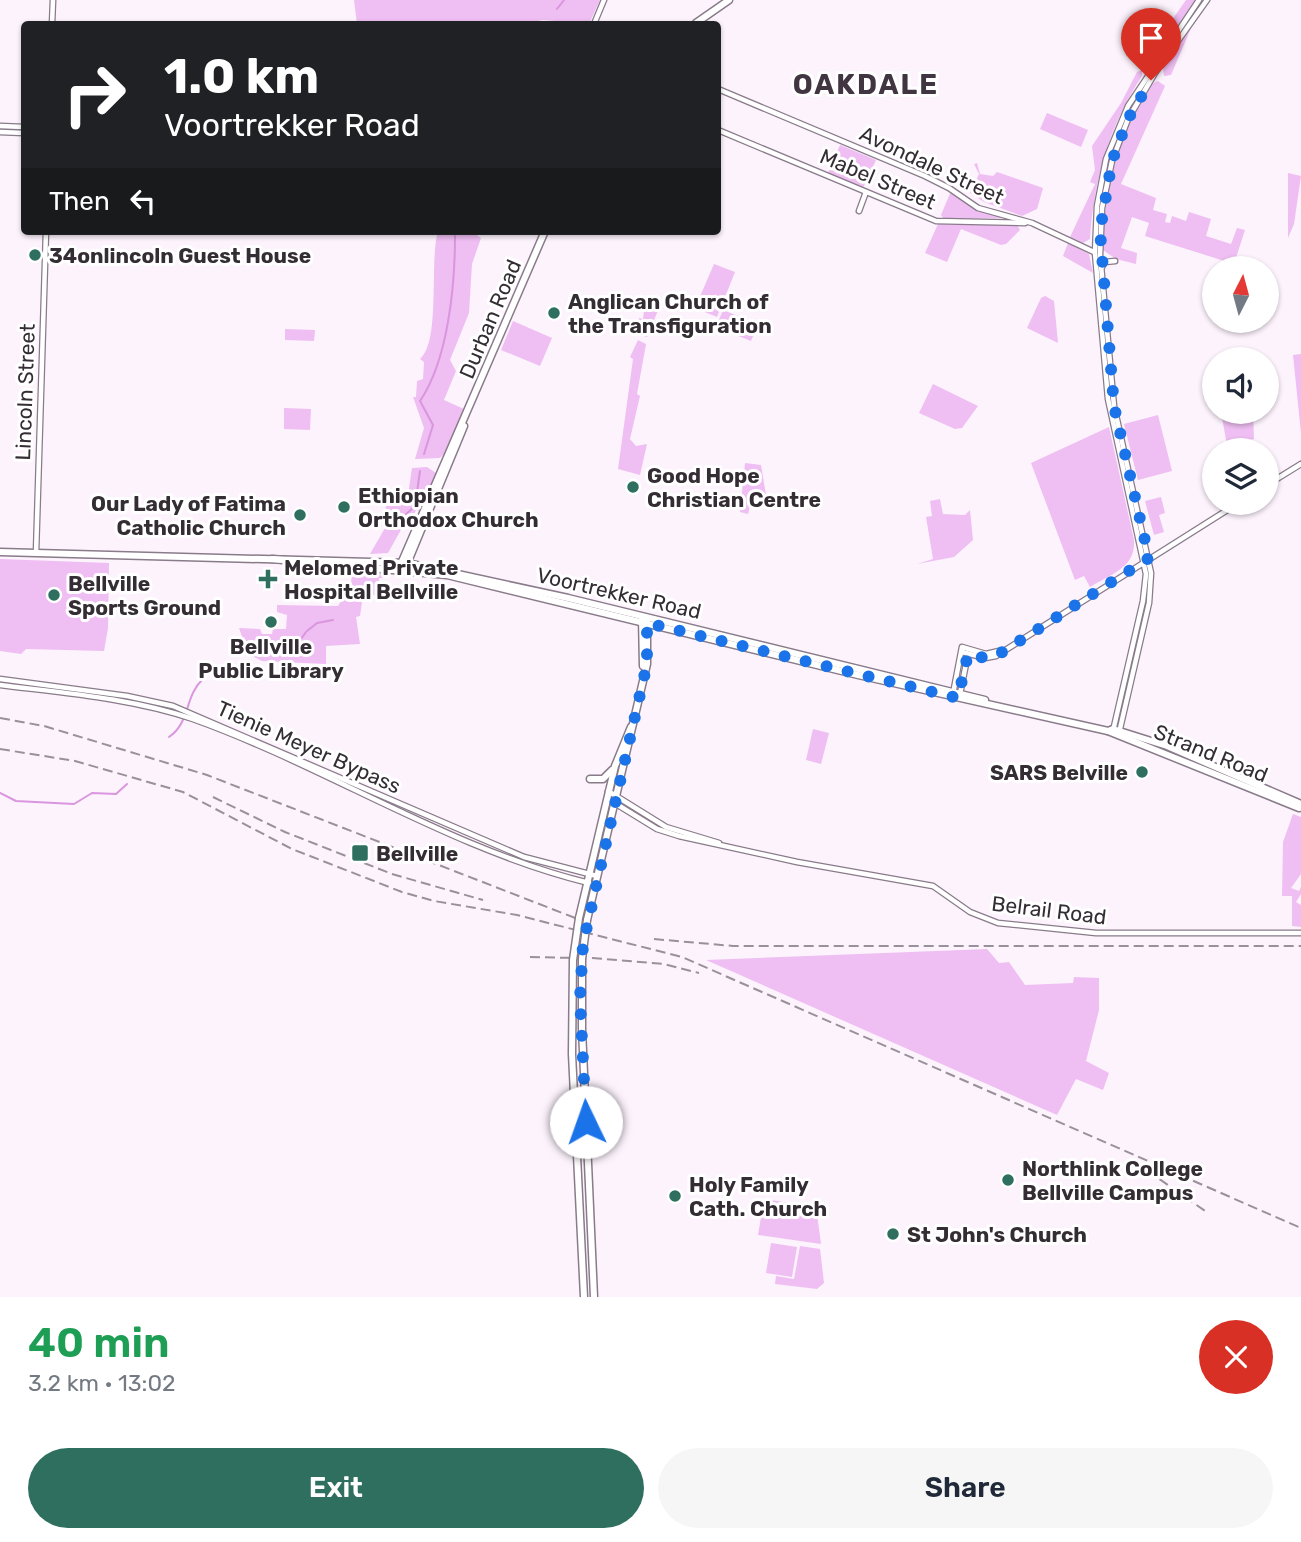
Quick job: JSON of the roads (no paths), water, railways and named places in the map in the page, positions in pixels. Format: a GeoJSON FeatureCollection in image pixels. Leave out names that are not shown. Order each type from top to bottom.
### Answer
{"type":"FeatureCollection","features":[{"type":"Feature","properties":{"kind":"main road"},"geometry":{"type":"LineString","coordinates":[[52,21],[53,0]]}},
{"type":"Feature","properties":{"kind":"main road"},"geometry":{"type":"LineString","coordinates":[[595,21],[604,0]]}},
{"type":"Feature","properties":{"kind":"main road"},"geometry":{"type":"LineString","coordinates":[[698,21],[722,0]]}},
{"type":"Feature","properties":{"kind":"main road"},"geometry":{"type":"LineString","coordinates":[[699,21],[729,0]]}},
{"type":"Feature","properties":{"kind":"main road"},"geometry":{"type":"LineString","coordinates":[[1114,733],[1150,595],[1147,559],[1114,406],[1102,267],[1095,241],[1101,181],[1116,130],[1138,90],[1199,0]]}},
{"type":"Feature","properties":{"kind":"main road"},"geometry":{"type":"LineString","coordinates":[[1114,733],[1145,590],[1147,559],[1110,417],[1098,254],[1103,200],[1112,161],[1128,119],[1155,73],[1207,0]]}},
{"type":"Feature","properties":{"kind":"main road","name":"Avondale Street"},"geometry":{"type":"LineString","coordinates":[[721,90],[925,176],[949,188],[978,208],[1032,223],[1098,254]]}},
{"type":"Feature","properties":{"kind":"main road"},"geometry":{"type":"LineString","coordinates":[[0,126],[21,127]]}},
{"type":"Feature","properties":{"kind":"main road","name":"Mabel Street"},"geometry":{"type":"LineString","coordinates":[[721,131],[936,221],[1032,223]]}},
{"type":"Feature","properties":{"kind":"main road"},"geometry":{"type":"LineString","coordinates":[[0,132],[21,133]]}},
{"type":"Feature","properties":{"kind":"main road"},"geometry":{"type":"LineString","coordinates":[[859,211],[866,192]]}},
{"type":"Feature","properties":{"kind":"main road","name":"Lincoln Street"},"geometry":{"type":"LineString","coordinates":[[36,554],[46,235]]}},
{"type":"Feature","properties":{"kind":"main road","name":"Durban Road"},"geometry":{"type":"LineString","coordinates":[[403,566],[543,235]]}},
{"type":"Feature","properties":{"kind":"main road"},"geometry":{"type":"LineString","coordinates":[[1080,246],[1095,241]]}},
{"type":"Feature","properties":{"kind":"main road"},"geometry":{"type":"LineString","coordinates":[[1102,267],[1107,261],[1115,261]]}},
{"type":"Feature","properties":{"kind":"main road"},"geometry":{"type":"LineString","coordinates":[[1279,478],[1301,464]]}},
{"type":"Feature","properties":{"kind":"main road"},"geometry":{"type":"LineString","coordinates":[[965,651],[992,657],[1219,515]]}},
{"type":"Feature","properties":{"kind":"main road","name":"Voortrekker Road"},"geometry":{"type":"LineString","coordinates":[[0,552],[272,559],[403,566],[853,667],[956,695]]}},
{"type":"Feature","properties":{"kind":"main road"},"geometry":{"type":"LineString","coordinates":[[594,1297],[582,1029],[582,960],[587,920],[645,669],[644,620]]}},
{"type":"Feature","properties":{"kind":"main road","name":"Voortrekker Road"},"geometry":{"type":"LineString","coordinates":[[644,620],[869,677],[956,695]]}},
{"type":"Feature","properties":{"kind":"main road"},"geometry":{"type":"LineString","coordinates":[[1129,658],[1134,656],[1139,643]]}},
{"type":"Feature","properties":{"kind":"main road"},"geometry":{"type":"LineString","coordinates":[[965,651],[992,653],[1006,648]]}},
{"type":"Feature","properties":{"kind":"main road"},"geometry":{"type":"LineString","coordinates":[[956,695],[965,651]]}},
{"type":"Feature","properties":{"kind":"main road"},"geometry":{"type":"LineString","coordinates":[[977,652],[992,657]]}},
{"type":"Feature","properties":{"kind":"main road"},"geometry":{"type":"LineString","coordinates":[[853,667],[855,671],[869,677]]}},
{"type":"Feature","properties":{"kind":"main road","name":"Tienie Meyer Bypass"},"geometry":{"type":"LineString","coordinates":[[0,679],[136,697],[191,716],[499,848],[585,876],[597,876]]}},
{"type":"Feature","properties":{"kind":"main road","name":"Tienie Meyer Bypass"},"geometry":{"type":"LineString","coordinates":[[0,685],[129,702],[182,713]]}},
{"type":"Feature","properties":{"kind":"main road","name":"Strand Road"},"geometry":{"type":"LineString","coordinates":[[956,695],[1167,746],[1301,806]]}},
{"type":"Feature","properties":{"kind":"main road"},"geometry":{"type":"LineString","coordinates":[[584,1297],[572,1054],[573,960],[585,876],[615,766],[632,725]]}},
{"type":"Feature","properties":{"kind":"main road","name":"Strand Road"},"geometry":{"type":"LineString","coordinates":[[1114,733],[1277,799],[1301,806]]}},
{"type":"Feature","properties":{"kind":"main road","name":"Tienie Meyer Bypass"},"geometry":{"type":"LineString","coordinates":[[234,734],[506,857],[579,880],[585,876]]}},
{"type":"Feature","properties":{"kind":"main road"},"geometry":{"type":"LineString","coordinates":[[1167,746],[1167,749],[1185,760]]}},
{"type":"Feature","properties":{"kind":"main road"},"geometry":{"type":"LineString","coordinates":[[590,779],[606,778],[615,766]]}},
{"type":"Feature","properties":{"kind":"main road"},"geometry":{"type":"LineString","coordinates":[[1263,788],[1277,799]]}},
{"type":"Feature","properties":{"kind":"main road","name":"Belrail Road"},"geometry":{"type":"LineString","coordinates":[[608,794],[665,832],[797,862],[933,886],[975,915],[1004,924],[1096,933],[1301,933]]}},
{"type":"Feature","properties":{"kind":"main road","name":"Tienie Meyer Bypass"},"geometry":{"type":"LineString","coordinates":[[585,876],[595,884]]}},
{"type":"Feature","properties":{"kind":"waterway"},"geometry":{"type":"LineString","coordinates":[[557,9],[564,0]]}},
{"type":"Feature","properties":{"kind":"waterway"},"geometry":{"type":"LineString","coordinates":[[424,454],[433,425],[420,401],[437,365],[448,322],[455,236]]}},
{"type":"Feature","properties":{"kind":"waterway"},"geometry":{"type":"LineString","coordinates":[[404,516],[415,506],[420,471]]}},
{"type":"Feature","properties":{"kind":"waterway"},"geometry":{"type":"LineString","coordinates":[[307,631],[317,623],[333,620]]}},
{"type":"Feature","properties":{"kind":"waterway"},"geometry":{"type":"LineString","coordinates":[[247,645],[257,643],[296,646],[306,632]]}},
{"type":"Feature","properties":{"kind":"waterway"},"geometry":{"type":"LineString","coordinates":[[169,737],[181,724],[202,680]]}},
{"type":"Feature","properties":{"kind":"waterway"},"geometry":{"type":"LineString","coordinates":[[0,793],[16,801],[74,804],[92,793],[116,794],[127,784]]}},
{"type":"Feature","properties":{"kind":"railway"},"geometry":{"type":"LineString","coordinates":[[0,718],[44,726],[207,775],[583,921]]}},
{"type":"Feature","properties":{"kind":"railway"},"geometry":{"type":"LineString","coordinates":[[0,749],[75,761],[183,792],[292,849],[402,892],[434,901],[517,915],[682,957],[1301,1228]]}},
{"type":"Feature","properties":{"kind":"railway"},"geometry":{"type":"LineString","coordinates":[[213,797],[285,832],[392,874],[483,900]]}},
{"type":"Feature","properties":{"kind":"railway"},"geometry":{"type":"LineString","coordinates":[[654,939],[733,946],[1301,946]]}},
{"type":"Feature","properties":{"kind":"railway"},"geometry":{"type":"LineString","coordinates":[[530,957],[577,958]]}},
{"type":"Feature","properties":{"kind":"railway"},"geometry":{"type":"LineString","coordinates":[[592,958],[664,964],[699,973]]}},
{"type":"Feature","properties":{"kind":"railway"},"geometry":{"type":"LineString","coordinates":[[1135,1162],[1208,1213]]}},
{"type":"Feature","properties":{"kind":"place","name":"34onlincoln Guest House"},"geometry":{"type":"Point","coordinates":[35,255]}},
{"type":"Feature","properties":{"kind":"place","name":"Anglican Church of the Transfiguration"},"geometry":{"type":"Point","coordinates":[554,313]}},
{"type":"Feature","properties":{"kind":"place","name":"Good Hope Christian Centre"},"geometry":{"type":"Point","coordinates":[633,487]}},
{"type":"Feature","properties":{"kind":"place","name":"Ethiopian Orthodox Church"},"geometry":{"type":"Point","coordinates":[344,507]}},
{"type":"Feature","properties":{"kind":"place","name":"Our Lady of Fatima Catholic Church"},"geometry":{"type":"Point","coordinates":[300,515]}},
{"type":"Feature","properties":{"kind":"place","name":"Melomed Private Hospital Bellville"},"geometry":{"type":"Point","coordinates":[268,579]}},
{"type":"Feature","properties":{"kind":"place","name":"Bellville Sports Ground"},"geometry":{"type":"Point","coordinates":[54,595]}},
{"type":"Feature","properties":{"kind":"place","name":"Bellville Public Library"},"geometry":{"type":"Point","coordinates":[271,622]}},
{"type":"Feature","properties":{"kind":"place","name":"SARS Belville"},"geometry":{"type":"Point","coordinates":[1142,772]}},
{"type":"Feature","properties":{"kind":"place","name":"Bellville"},"geometry":{"type":"Point","coordinates":[360,853]}},
{"type":"Feature","properties":{"kind":"place","name":"Northlink College Bellville Campus"},"geometry":{"type":"Point","coordinates":[1008,1180]}},
{"type":"Feature","properties":{"kind":"place","name":"Holy Family Cath. Church"},"geometry":{"type":"Point","coordinates":[675,1196]}},
{"type":"Feature","properties":{"kind":"place","name":"St John's Church"},"geometry":{"type":"Point","coordinates":[893,1234]}},
{"type":"Feature","properties":{"kind":"district","name":"OAKDALE"},"geometry":{"type":"Point","coordinates":[866,84]}}]}
